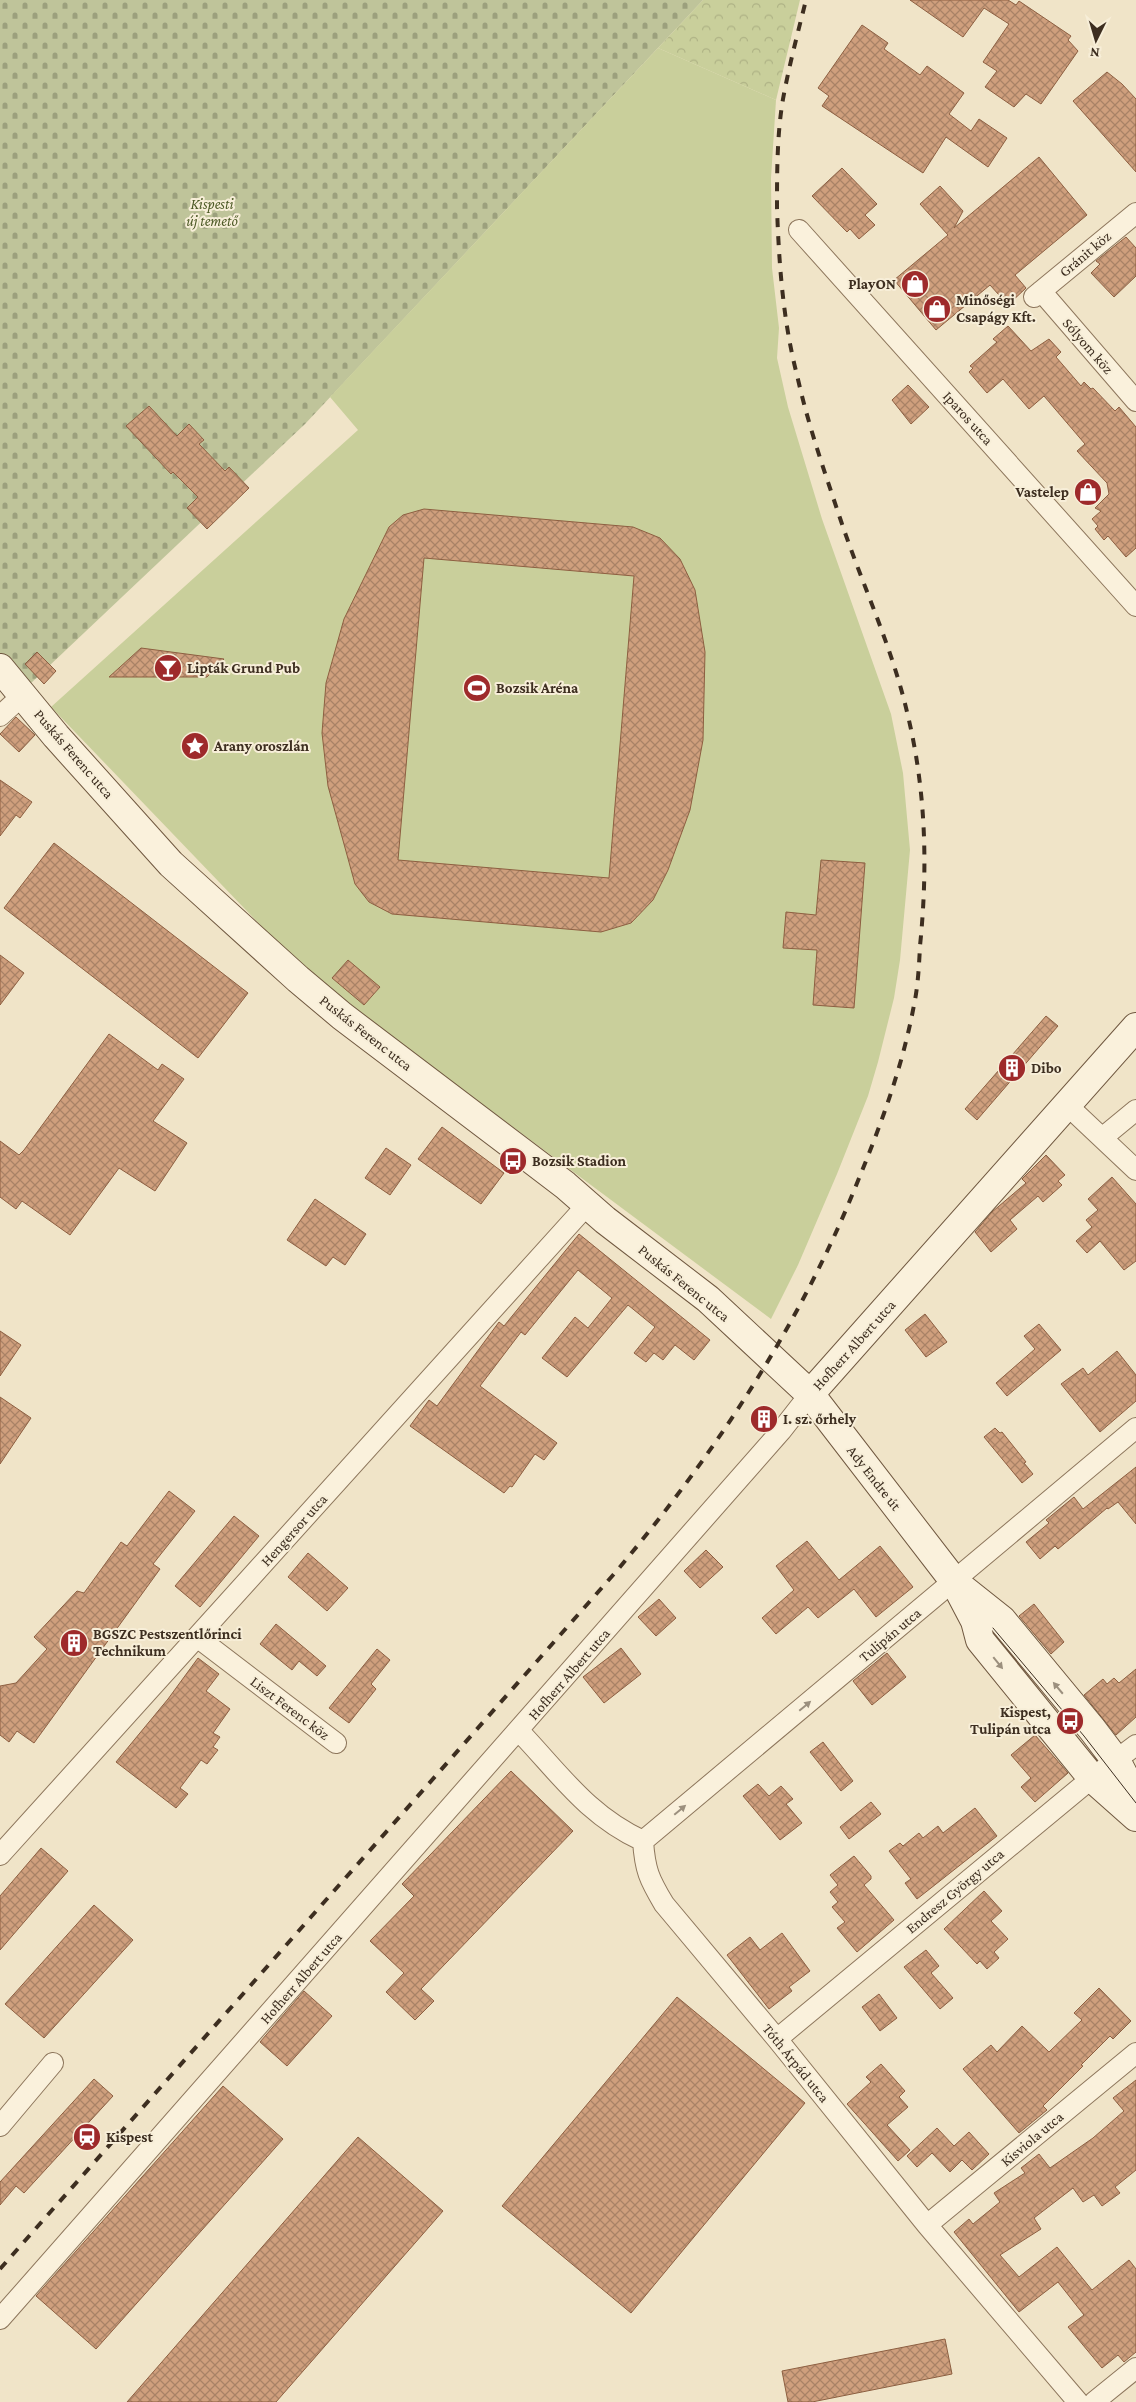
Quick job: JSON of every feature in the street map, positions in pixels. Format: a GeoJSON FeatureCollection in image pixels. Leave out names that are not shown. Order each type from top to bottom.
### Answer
{"type":"FeatureCollection","features":[{"type":"Feature","properties":{"kind":"street","name":"Gránit köz"},"geometry":{"type":"LineString","coordinates":[[1037,294],[1136,212]]}},
{"type":"Feature","properties":{"kind":"street","name":"Iparos utca"},"geometry":{"type":"LineString","coordinates":[[799,230],[1136,606]]}},
{"type":"Feature","properties":{"kind":"street","name":"Sólyom köz"},"geometry":{"type":"LineString","coordinates":[[1037,294],[1136,401]]}},
{"type":"Feature","properties":{"kind":"street","name":"Puskás Ferenc utca"},"geometry":{"type":"LineString","coordinates":[[0,668],[56,736],[178,870],[342,1016],[565,1185],[587,1205],[708,1298],[770,1356]]}},
{"type":"Feature","properties":{"kind":"street"},"geometry":{"type":"LineString","coordinates":[[0,716],[23,695]]}},
{"type":"Feature","properties":{"kind":"street","name":"Hofherr Albert utca"},"geometry":{"type":"LineString","coordinates":[[0,2319],[519,1731],[775,1438],[810,1394],[1136,1027]]}},
{"type":"Feature","properties":{"kind":"street"},"geometry":{"type":"LineString","coordinates":[[1067,1105],[1136,1170]]}},
{"type":"Feature","properties":{"kind":"street"},"geometry":{"type":"LineString","coordinates":[[1102,1138],[1136,1110]]}},
{"type":"Feature","properties":{"kind":"street","name":"Hengersor utca"},"geometry":{"type":"LineString","coordinates":[[0,1855],[587,1205]]}},
{"type":"Feature","properties":{"kind":"street","name":"Ady Endre út"},"geometry":{"type":"LineString","coordinates":[[770,1356],[810,1394],[954,1581],[975,1621],[980,1640],[1092,1778],[1136,1817]]}},
{"type":"Feature","properties":{"kind":"street","name":"Tulipán utca"},"geometry":{"type":"LineString","coordinates":[[643,1841],[1136,1428]]}},
{"type":"Feature","properties":{"kind":"street","name":"Ady Endre út"},"geometry":{"type":"LineString","coordinates":[[954,1581],[1002,1620],[1092,1729],[1126,1754],[1136,1799]]}},
{"type":"Feature","properties":{"kind":"street","name":"Liszt Ferenc köz"},"geometry":{"type":"LineString","coordinates":[[197,1637],[336,1743]]}},
{"type":"Feature","properties":{"kind":"street"},"geometry":{"type":"LineString","coordinates":[[519,1731],[592,1808],[618,1829],[643,1841]]}},
{"type":"Feature","properties":{"kind":"street","name":"Endresz György utca"},"geometry":{"type":"LineString","coordinates":[[777,2039],[1092,1778],[1126,1754]]}},
{"type":"Feature","properties":{"kind":"street","name":"Tóth Árpád utca"},"geometry":{"type":"LineString","coordinates":[[643,1841],[644,1866],[650,1881],[664,1904],[777,2039],[927,2225],[1078,2402]]}},
{"type":"Feature","properties":{"kind":"street","name":"Kisviola utca"},"geometry":{"type":"LineString","coordinates":[[927,2225],[1136,2053]]}},
{"type":"Feature","properties":{"kind":"street"},"geometry":{"type":"LineString","coordinates":[[0,2126],[53,2063]]}},
{"type":"Feature","properties":{"kind":"street"},"geometry":{"type":"LineString","coordinates":[[1094,2402],[1136,2368]]}},
{"type":"Feature","properties":{"kind":"green space","name":"Kispesti új temető"},"geometry":{"type":"Polygon","coordinates":[[[0,0],[703,0],[305,424],[30,684],[0,653],[0,0]]]}},
{"type":"Feature","properties":{"kind":"green space"},"geometry":{"type":"Polygon","coordinates":[[[703,0],[800,0],[776,100],[658,48],[703,0]]]}},
{"type":"Feature","properties":{"kind":"green space","name":"Bozsik Aréna"},"geometry":{"type":"Polygon","coordinates":[[[658,48],[776,100],[771,178],[772,268],[779,328],[777,358],[788,407],[822,519],[891,714],[903,773],[910,850],[900,960],[894,998],[868,1096],[798,1265],[771,1319],[400,1043],[290,956],[51,707],[358,430],[330,397],[658,48]]]}},
{"type":"Feature","properties":{"kind":"building"},"geometry":{"type":"Polygon","coordinates":[[[910,0],[1008,0],[1016,5],[1019,1],[1071,36],[1068,40],[1078,51],[1041,104],[1026,94],[1014,107],[985,87],[997,71],[983,62],[1009,24],[984,8],[963,37],[910,0]]]}},
{"type":"Feature","properties":{"kind":"building"},"geometry":{"type":"Polygon","coordinates":[[[862,25],[888,43],[884,49],[920,75],[927,66],[964,93],[949,114],[971,131],[979,119],[1007,138],[988,167],[946,137],[923,173],[822,106],[829,96],[818,88],[862,25]]]}},
{"type":"Feature","properties":{"kind":"building"},"geometry":{"type":"Polygon","coordinates":[[[1107,72],[1136,99],[1136,172],[1073,101],[1107,72]]]}},
{"type":"Feature","properties":{"kind":"building"},"geometry":{"type":"Polygon","coordinates":[[[1039,157],[1087,215],[1015,275],[1026,288],[1008,305],[990,285],[936,330],[894,280],[948,235],[920,204],[940,186],[963,211],[954,228],[1039,157]]]}},
{"type":"Feature","properties":{"kind":"building"},"geometry":{"type":"Polygon","coordinates":[[[842,168],[877,204],[865,215],[875,225],[859,239],[850,229],[847,232],[812,196],[842,168]]]}},
{"type":"Feature","properties":{"kind":"building"},"geometry":{"type":"Polygon","coordinates":[[[1126,237],[1136,248],[1136,276],[1114,297],[1091,273],[1100,264],[1096,261],[1126,237]]]}},
{"type":"Feature","properties":{"kind":"building"},"geometry":{"type":"Polygon","coordinates":[[[1008,326],[1031,351],[1049,339],[1061,352],[1056,357],[1081,386],[1084,382],[1091,389],[1093,388],[1115,411],[1119,407],[1136,427],[1136,548],[1126,557],[1108,536],[1104,540],[1095,529],[1098,526],[1092,519],[1101,511],[1095,508],[1109,494],[1107,483],[1077,451],[1085,444],[1044,396],[1029,409],[1003,379],[987,393],[969,372],[973,368],[970,366],[997,342],[993,339],[1008,326]]]}},
{"type":"Feature","properties":{"kind":"building"},"geometry":{"type":"Polygon","coordinates":[[[908,385],[929,407],[911,424],[892,400],[908,385]]]}},
{"type":"Feature","properties":{"kind":"building"},"geometry":{"type":"Polygon","coordinates":[[[149,406],[177,436],[189,424],[204,440],[199,444],[225,471],[229,467],[249,488],[207,529],[187,508],[198,497],[173,472],[171,474],[126,426],[149,406]]]}},
{"type":"Feature","properties":{"kind":"building"},"geometry":{"type":"Polygon","coordinates":[[[424,509],[633,527],[660,538],[680,559],[695,590],[705,652],[703,740],[690,810],[668,870],[653,900],[631,923],[601,932],[392,914],[369,902],[355,884],[328,786],[322,733],[326,683],[344,619],[389,527],[403,515],[424,509]],[[424,558],[398,860],[609,878],[634,576],[424,558]]]}},
{"type":"Feature","properties":{"kind":"building","name":"Lipták Grund Pub"},"geometry":{"type":"Polygon","coordinates":[[[141,648],[224,659],[207,677],[109,677],[141,648]]]}},
{"type":"Feature","properties":{"kind":"building"},"geometry":{"type":"Polygon","coordinates":[[[37,652],[56,671],[44,684],[25,664],[37,652]]]}},
{"type":"Feature","properties":{"kind":"building"},"geometry":{"type":"Polygon","coordinates":[[[16,717],[35,735],[19,752],[0,734],[16,717]]]}},
{"type":"Feature","properties":{"kind":"building"},"geometry":{"type":"Polygon","coordinates":[[[0,780],[32,802],[20,818],[16,815],[0,836],[0,780]]]}},
{"type":"Feature","properties":{"kind":"building"},"geometry":{"type":"Polygon","coordinates":[[[54,843],[248,993],[198,1058],[4,908],[54,843]]]}},
{"type":"Feature","properties":{"kind":"building"},"geometry":{"type":"Polygon","coordinates":[[[821,860],[865,863],[854,1008],[813,1005],[817,950],[783,948],[786,912],[816,915],[821,860]]]}},
{"type":"Feature","properties":{"kind":"building"},"geometry":{"type":"Polygon","coordinates":[[[0,955],[24,973],[0,1005],[0,955]]]}},
{"type":"Feature","properties":{"kind":"building"},"geometry":{"type":"Polygon","coordinates":[[[348,960],[380,987],[364,1005],[332,978],[348,960]]]}},
{"type":"Feature","properties":{"kind":"building","name":"Dibo"},"geometry":{"type":"Polygon","coordinates":[[[1046,1016],[1058,1026],[977,1120],[965,1109],[1046,1016]]]}},
{"type":"Feature","properties":{"kind":"building"},"geometry":{"type":"Polygon","coordinates":[[[109,1034],[158,1070],[162,1064],[184,1079],[153,1121],[187,1143],[155,1191],[119,1168],[70,1235],[22,1201],[16,1209],[0,1197],[0,1141],[19,1155],[109,1034]]]}},
{"type":"Feature","properties":{"kind":"building"},"geometry":{"type":"Polygon","coordinates":[[[442,1127],[504,1173],[481,1204],[418,1159],[442,1127]]]}},
{"type":"Feature","properties":{"kind":"building"},"geometry":{"type":"Polygon","coordinates":[[[386,1148],[411,1165],[390,1195],[365,1178],[386,1148]]]}},
{"type":"Feature","properties":{"kind":"building"},"geometry":{"type":"Polygon","coordinates":[[[1046,1155],[1065,1175],[1058,1181],[1062,1185],[1043,1202],[1038,1196],[1010,1220],[1017,1229],[991,1252],[975,1232],[992,1212],[1026,1183],[1022,1179],[1046,1155]]]}},
{"type":"Feature","properties":{"kind":"building"},"geometry":{"type":"Polygon","coordinates":[[[1112,1177],[1136,1204],[1136,1261],[1124,1270],[1100,1241],[1087,1253],[1076,1241],[1092,1227],[1086,1220],[1098,1210],[1088,1199],[1112,1177]]]}},
{"type":"Feature","properties":{"kind":"building"},"geometry":{"type":"Polygon","coordinates":[[[315,1199],[366,1234],[345,1265],[333,1257],[326,1266],[287,1240],[315,1199]]]}},
{"type":"Feature","properties":{"kind":"building"},"geometry":{"type":"Polygon","coordinates":[[[579,1234],[710,1340],[694,1360],[675,1345],[663,1360],[654,1353],[646,1362],[634,1353],[655,1327],[628,1305],[567,1377],[542,1358],[575,1317],[588,1328],[612,1298],[578,1270],[525,1335],[521,1332],[480,1386],[557,1443],[544,1460],[535,1454],[512,1487],[510,1486],[504,1493],[410,1426],[429,1400],[437,1406],[499,1322],[504,1326],[579,1234]]]}},
{"type":"Feature","properties":{"kind":"building"},"geometry":{"type":"Polygon","coordinates":[[[925,1314],[947,1342],[926,1357],[905,1330],[925,1314]]]}},
{"type":"Feature","properties":{"kind":"building"},"geometry":{"type":"Polygon","coordinates":[[[1039,1324],[1061,1350],[1007,1396],[996,1383],[1035,1349],[1024,1336],[1039,1324]]]}},
{"type":"Feature","properties":{"kind":"building"},"geometry":{"type":"Polygon","coordinates":[[[0,1331],[21,1345],[0,1376],[0,1331]]]}},
{"type":"Feature","properties":{"kind":"building"},"geometry":{"type":"Polygon","coordinates":[[[1117,1351],[1136,1375],[1136,1401],[1100,1432],[1061,1384],[1083,1368],[1088,1375],[1117,1351]]]}},
{"type":"Feature","properties":{"kind":"building"},"geometry":{"type":"Polygon","coordinates":[[[0,1397],[31,1418],[0,1464],[0,1397]]]}},
{"type":"Feature","properties":{"kind":"building","name":"I. sz. őrhely"},"geometry":{"type":"Polygon","coordinates":[[[765,1407],[776,1416],[764,1431],[752,1421],[765,1407]]]}},
{"type":"Feature","properties":{"kind":"building"},"geometry":{"type":"Polygon","coordinates":[[[995,1428],[1000,1433],[1002,1432],[1033,1474],[1022,1483],[984,1437],[995,1428]]]}},
{"type":"Feature","properties":{"kind":"building"},"geometry":{"type":"Polygon","coordinates":[[[1136,1467],[1136,1524],[1118,1502],[1107,1508],[1058,1549],[1055,1546],[1040,1559],[1026,1542],[1049,1523],[1046,1520],[1074,1497],[1083,1509],[1136,1467]]]}},
{"type":"Feature","properties":{"kind":"building","name":"BGSZC Pestszentlőrinci Technikum"},"geometry":{"type":"Polygon","coordinates":[[[169,1491],[195,1511],[153,1564],[160,1569],[34,1743],[17,1731],[9,1742],[0,1735],[0,1686],[16,1683],[47,1649],[34,1637],[77,1591],[84,1593],[121,1542],[127,1546],[169,1491]]]}},
{"type":"Feature","properties":{"kind":"building"},"geometry":{"type":"Polygon","coordinates":[[[234,1516],[259,1536],[200,1607],[175,1586],[234,1516]]]}},
{"type":"Feature","properties":{"kind":"building"},"geometry":{"type":"Polygon","coordinates":[[[807,1541],[839,1580],[880,1546],[913,1587],[876,1617],[854,1589],[818,1618],[808,1607],[776,1634],[762,1618],[794,1590],[776,1566],[807,1541]]]}},
{"type":"Feature","properties":{"kind":"building"},"geometry":{"type":"Polygon","coordinates":[[[706,1550],[723,1567],[700,1588],[684,1571],[706,1550]]]}},
{"type":"Feature","properties":{"kind":"building"},"geometry":{"type":"Polygon","coordinates":[[[308,1553],[348,1588],[327,1611],[288,1577],[308,1553]]]}},
{"type":"Feature","properties":{"kind":"building"},"geometry":{"type":"Polygon","coordinates":[[[659,1599],[676,1618],[656,1636],[638,1617],[659,1599]]]}},
{"type":"Feature","properties":{"kind":"building"},"geometry":{"type":"Polygon","coordinates":[[[1034,1604],[1064,1642],[1051,1654],[1019,1616],[1034,1604]]]}},
{"type":"Feature","properties":{"kind":"building"},"geometry":{"type":"Polygon","coordinates":[[[276,1624],[326,1666],[317,1676],[299,1661],[292,1670],[260,1644],[276,1624]]]}},
{"type":"Feature","properties":{"kind":"building"},"geometry":{"type":"Polygon","coordinates":[[[621,1648],[641,1674],[604,1703],[583,1677],[621,1648]]]}},
{"type":"Feature","properties":{"kind":"building"},"geometry":{"type":"Polygon","coordinates":[[[377,1649],[390,1660],[371,1684],[376,1689],[349,1723],[329,1708],[377,1649]]]}},
{"type":"Feature","properties":{"kind":"building"},"geometry":{"type":"Polygon","coordinates":[[[887,1653],[906,1677],[872,1705],[853,1681],[887,1653]]]}},
{"type":"Feature","properties":{"kind":"building"},"geometry":{"type":"Polygon","coordinates":[[[198,1658],[219,1674],[206,1691],[230,1709],[213,1733],[220,1737],[213,1747],[218,1750],[207,1764],[201,1760],[180,1788],[188,1794],[176,1808],[116,1762],[168,1699],[198,1658]]]}},
{"type":"Feature","properties":{"kind":"building"},"geometry":{"type":"Polygon","coordinates":[[[1136,1669],[1136,1717],[1116,1735],[1084,1695],[1103,1679],[1107,1684],[1114,1678],[1119,1683],[1136,1669]]]}},
{"type":"Feature","properties":{"kind":"building"},"geometry":{"type":"Polygon","coordinates":[[[1035,1735],[1068,1773],[1035,1802],[1021,1787],[1031,1778],[1011,1755],[1035,1735]]]}},
{"type":"Feature","properties":{"kind":"building"},"geometry":{"type":"Polygon","coordinates":[[[823,1742],[853,1781],[841,1791],[810,1752],[823,1742]]]}},
{"type":"Feature","properties":{"kind":"building"},"geometry":{"type":"Polygon","coordinates":[[[511,1771],[573,1831],[421,1989],[434,2001],[415,2020],[386,1992],[404,1973],[370,1941],[414,1896],[402,1884],[511,1771]]]}},
{"type":"Feature","properties":{"kind":"building"},"geometry":{"type":"Polygon","coordinates":[[[758,1784],[769,1796],[781,1786],[793,1799],[786,1804],[802,1823],[780,1840],[743,1796],[758,1784]]]}},
{"type":"Feature","properties":{"kind":"building"},"geometry":{"type":"Polygon","coordinates":[[[871,1802],[881,1814],[849,1839],[840,1827],[871,1802]]]}},
{"type":"Feature","properties":{"kind":"building"},"geometry":{"type":"Polygon","coordinates":[[[975,1808],[997,1836],[917,1899],[905,1883],[911,1879],[889,1851],[900,1843],[903,1846],[919,1833],[923,1838],[938,1826],[943,1833],[975,1808]]]}},
{"type":"Feature","properties":{"kind":"building"},"geometry":{"type":"Polygon","coordinates":[[[41,1848],[68,1871],[0,1950],[0,1896],[41,1848]]]}},
{"type":"Feature","properties":{"kind":"building"},"geometry":{"type":"Polygon","coordinates":[[[854,1856],[871,1876],[871,1879],[864,1885],[894,1920],[857,1952],[837,1928],[845,1922],[832,1907],[838,1902],[830,1892],[838,1885],[830,1875],[854,1856]]]}},
{"type":"Feature","properties":{"kind":"building"},"geometry":{"type":"Polygon","coordinates":[[[984,1891],[1002,1911],[991,1921],[1008,1939],[994,1952],[999,1958],[987,1969],[980,1961],[977,1964],[944,1929],[984,1891]]]}},
{"type":"Feature","properties":{"kind":"building"},"geometry":{"type":"Polygon","coordinates":[[[94,1905],[133,1940],[44,2038],[5,2004],[94,1905]]]}},
{"type":"Feature","properties":{"kind":"building"},"geometry":{"type":"Polygon","coordinates":[[[782,1933],[810,1971],[789,1987],[792,1991],[769,2009],[727,1955],[750,1937],[760,1950],[782,1933]]]}},
{"type":"Feature","properties":{"kind":"building"},"geometry":{"type":"Polygon","coordinates":[[[926,1950],[939,1966],[931,1973],[953,1998],[940,2009],[904,1967],[926,1950]]]}},
{"type":"Feature","properties":{"kind":"building"},"geometry":{"type":"Polygon","coordinates":[[[1099,1988],[1131,2021],[1113,2039],[1110,2036],[1081,2065],[1083,2066],[1043,2106],[1047,2110],[1019,2133],[963,2069],[991,2045],[997,2052],[1022,2026],[1049,2052],[1082,2020],[1074,2013],[1099,1988]]]}},
{"type":"Feature","properties":{"kind":"building"},"geometry":{"type":"Polygon","coordinates":[[[304,1991],[332,2016],[287,2066],[260,2042],[304,1991]]]}},
{"type":"Feature","properties":{"kind":"building"},"geometry":{"type":"Polygon","coordinates":[[[879,1994],[897,2018],[880,2031],[862,2007],[879,1994]]]}},
{"type":"Feature","properties":{"kind":"building"},"geometry":{"type":"Polygon","coordinates":[[[677,1997],[805,2103],[631,2313],[502,2206],[677,1997]]]}},
{"type":"Feature","properties":{"kind":"building"},"geometry":{"type":"Polygon","coordinates":[[[881,2064],[905,2091],[899,2097],[908,2107],[887,2125],[910,2150],[898,2161],[847,2104],[871,2082],[866,2077],[881,2064]]]}},
{"type":"Feature","properties":{"kind":"building"},"geometry":{"type":"Polygon","coordinates":[[[94,2079],[113,2096],[24,2193],[16,2186],[0,2205],[0,2182],[94,2079]]]}},
{"type":"Feature","properties":{"kind":"building"},"geometry":{"type":"Polygon","coordinates":[[[1136,2080],[1136,2170],[1115,2187],[1120,2193],[1102,2206],[1094,2195],[1083,2202],[1073,2188],[1034,2218],[1041,2229],[1000,2255],[1019,2277],[1057,2247],[1092,2290],[1129,2260],[1136,2269],[1136,2352],[1124,2362],[1118,2355],[1102,2368],[1068,2327],[1084,2315],[1058,2282],[1019,2312],[954,2232],[969,2219],[973,2224],[1000,2202],[994,2193],[1025,2173],[1021,2168],[1039,2154],[1050,2168],[1093,2138],[1124,2111],[1113,2098],[1136,2080]]]}},
{"type":"Feature","properties":{"kind":"building"},"geometry":{"type":"Polygon","coordinates":[[[223,2086],[283,2139],[96,2349],[36,2296],[223,2086]]]}},
{"type":"Feature","properties":{"kind":"building"},"geometry":{"type":"Polygon","coordinates":[[[937,2128],[954,2146],[969,2132],[989,2154],[972,2170],[962,2160],[950,2172],[932,2153],[917,2167],[907,2156],[937,2128]]]}},
{"type":"Feature","properties":{"kind":"building"},"geometry":{"type":"Polygon","coordinates":[[[358,2137],[443,2211],[276,2402],[127,2402],[358,2137]]]}},
{"type":"Feature","properties":{"kind":"building"},"geometry":{"type":"Polygon","coordinates":[[[945,2339],[952,2374],[812,2402],[788,2402],[782,2371],[945,2339]]]}},
{"type":"Feature","properties":{"kind":"tram line"},"geometry":{"type":"LineString","coordinates":[[993,1628],[1084,1736],[1136,1803]]}},
{"type":"Feature","properties":{"kind":"railway"},"geometry":{"type":"LineString","coordinates":[[0,2269],[649,1532],[714,1444],[745,1398],[801,1304],[848,1205],[895,1082],[909,1031],[917,983],[924,887],[922,799],[913,741],[901,688],[849,545],[817,449],[801,394],[788,334],[777,208],[778,139],[785,87],[806,0]]}},
{"type":"Feature","properties":{"kind":"place","name":"PlayON"},"geometry":{"type":"Point","coordinates":[915,284]}},
{"type":"Feature","properties":{"kind":"place","name":"Minőségi Csapágy Kft."},"geometry":{"type":"Point","coordinates":[937,309]}},
{"type":"Feature","properties":{"kind":"place","name":"Vastelep"},"geometry":{"type":"Point","coordinates":[1088,492]}},
{"type":"Feature","properties":{"kind":"place","name":"Lipták Grund Pub"},"geometry":{"type":"Point","coordinates":[168,668]}},
{"type":"Feature","properties":{"kind":"place","name":"Bozsik Aréna"},"geometry":{"type":"Point","coordinates":[477,688]}},
{"type":"Feature","properties":{"kind":"place","name":"Arany oroszlán"},"geometry":{"type":"Point","coordinates":[195,746]}},
{"type":"Feature","properties":{"kind":"place","name":"Dibo"},"geometry":{"type":"Point","coordinates":[1012,1068]}},
{"type":"Feature","properties":{"kind":"place","name":"Bozsik Stadion"},"geometry":{"type":"Point","coordinates":[513,1161]}},
{"type":"Feature","properties":{"kind":"place","name":"I. sz. őrhely"},"geometry":{"type":"Point","coordinates":[764,1419]}},
{"type":"Feature","properties":{"kind":"place","name":"BGSZC Pestszentlőrinci Technikum"},"geometry":{"type":"Point","coordinates":[74,1643]}},
{"type":"Feature","properties":{"kind":"place","name":"Kispest, Tulipán utca"},"geometry":{"type":"Point","coordinates":[1070,1721]}},
{"type":"Feature","properties":{"kind":"place","name":"Kispest"},"geometry":{"type":"Point","coordinates":[87,2137]}}]}
